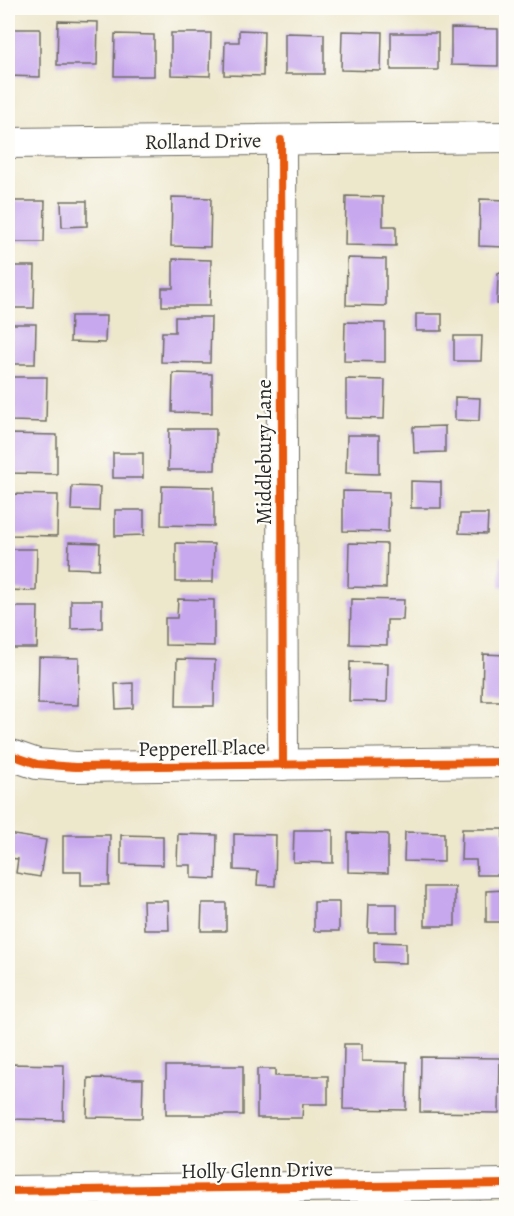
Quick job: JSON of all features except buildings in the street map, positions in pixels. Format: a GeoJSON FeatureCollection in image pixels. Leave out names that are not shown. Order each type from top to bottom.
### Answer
{"type":"FeatureCollection","features":[{"type":"Feature","properties":{"kind":"street","name":"Rolland Drive"},"geometry":{"type":"LineString","coordinates":[[8,143],[507,137]]}},
{"type":"Feature","properties":{"kind":"street","name":"Middlebury Lane"},"geometry":{"type":"LineString","coordinates":[[281,140],[283,765]]}},
{"type":"Feature","properties":{"kind":"street","name":"Pepperell Place"},"geometry":{"type":"LineString","coordinates":[[8,754],[38,764],[75,767],[507,762]]}},
{"type":"Feature","properties":{"kind":"street","name":"Holly Glenn Drive"},"geometry":{"type":"LineString","coordinates":[[8,1191],[507,1184]]}},
{"type":"Feature","properties":{"kind":"cycle path"},"geometry":{"type":"LineString","coordinates":[[281,140],[283,765]]}},
{"type":"Feature","properties":{"kind":"cycle path"},"geometry":{"type":"LineString","coordinates":[[8,754],[37,764],[75,767],[506,762]]}},
{"type":"Feature","properties":{"kind":"cycle path"},"geometry":{"type":"LineString","coordinates":[[8,1191],[506,1184]]}}]}
